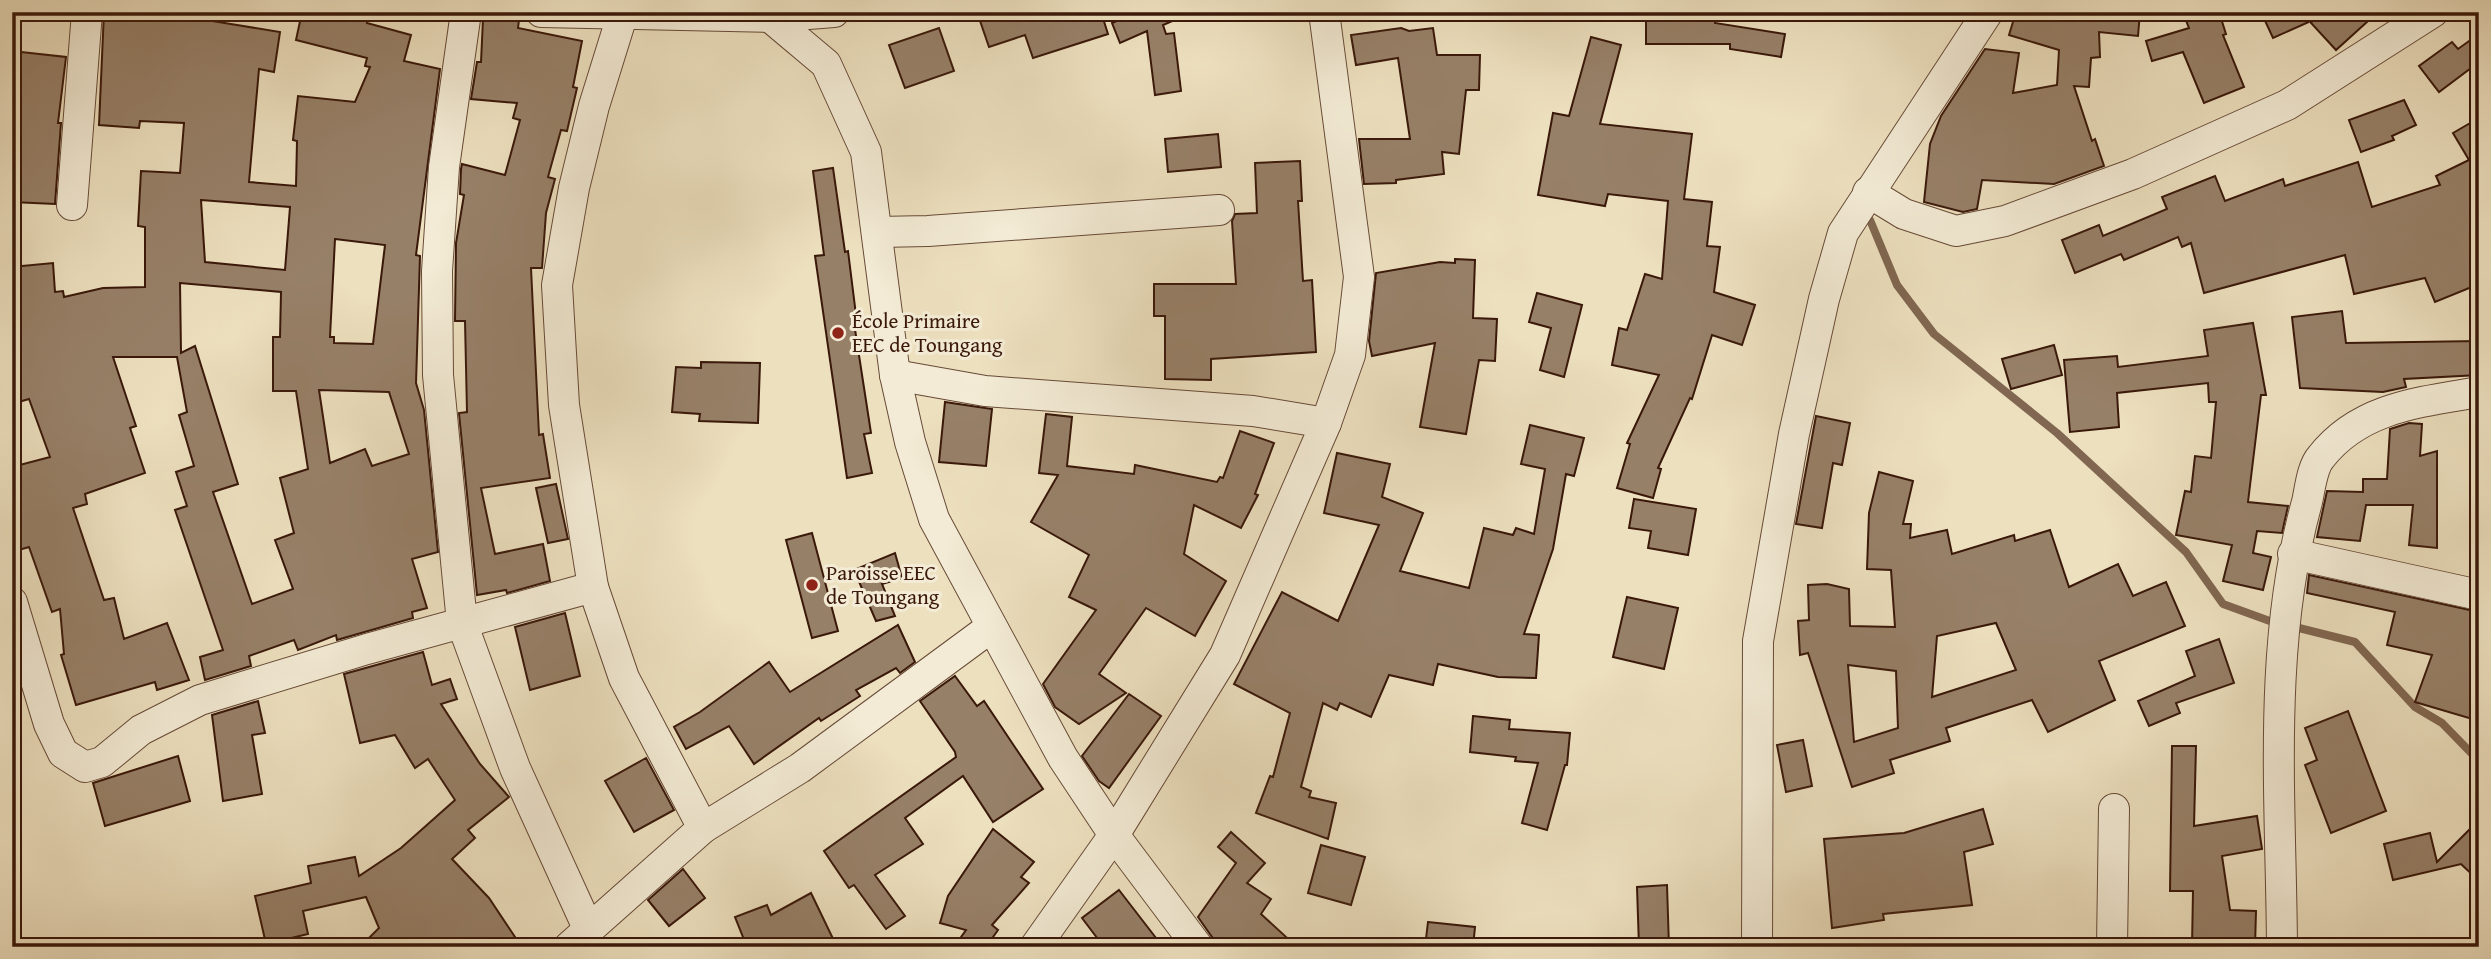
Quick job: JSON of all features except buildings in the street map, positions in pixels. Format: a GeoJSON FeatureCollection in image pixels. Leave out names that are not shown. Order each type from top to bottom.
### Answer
{"type":"FeatureCollection","features":[{"type":"Feature","properties":{"kind":"street"},"geometry":{"type":"LineString","coordinates":[[72,205],[87,12]]}},
{"type":"Feature","properties":{"kind":"street"},"geometry":{"type":"LineString","coordinates":[[466,12],[444,167],[437,271],[438,375],[463,623],[579,937],[703,828],[800,768],[990,628]]}},
{"type":"Feature","properties":{"kind":"street"},"geometry":{"type":"LineString","coordinates":[[541,12],[622,16],[834,12]]}},
{"type":"Feature","properties":{"kind":"street"},"geometry":{"type":"LineString","coordinates":[[1035,947],[1114,835],[1225,655],[1326,423],[1350,355],[1359,277],[1324,12]]}},
{"type":"Feature","properties":{"kind":"street"},"geometry":{"type":"LineString","coordinates":[[1757,947],[1758,641],[1794,434],[1824,299],[1843,233],[1988,12]]}},
{"type":"Feature","properties":{"kind":"street"},"geometry":{"type":"LineString","coordinates":[[1868,192],[1904,214],[1956,231],[2004,221],[2133,174],[2287,105],[2433,12]]}},
{"type":"Feature","properties":{"kind":"street"},"geometry":{"type":"LineString","coordinates":[[770,14],[826,64],[866,152],[895,374],[910,442],[934,519],[990,628],[1063,758],[1114,835],[1198,947]]}},
{"type":"Feature","properties":{"kind":"street"},"geometry":{"type":"LineString","coordinates":[[622,16],[594,106],[574,188],[557,285],[564,405],[593,587],[624,678],[703,828]]}},
{"type":"Feature","properties":{"kind":"street"},"geometry":{"type":"LineString","coordinates":[[878,232],[928,231],[1219,210]]}},
{"type":"Feature","properties":{"kind":"street"},"geometry":{"type":"LineString","coordinates":[[895,374],[985,391],[1253,411],[1326,423]]}},
{"type":"Feature","properties":{"kind":"street"},"geometry":{"type":"LineString","coordinates":[[2282,947],[2281,647],[2293,554],[2319,458],[2356,425],[2393,407],[2479,392]]}},
{"type":"Feature","properties":{"kind":"street"},"geometry":{"type":"LineString","coordinates":[[2293,554],[2479,595]]}},
{"type":"Feature","properties":{"kind":"street"},"geometry":{"type":"LineString","coordinates":[[12,602],[49,724],[63,753],[85,767],[102,762],[141,730],[200,700],[367,649],[593,587]]}},
{"type":"Feature","properties":{"kind":"street"},"geometry":{"type":"LineString","coordinates":[[2112,947],[2114,809]]}},
{"type":"Feature","properties":{"kind":"waterway"},"geometry":{"type":"LineString","coordinates":[[1870,220],[1897,285],[1934,334],[2057,433],[2186,552],[2223,604],[2278,624]]}},
{"type":"Feature","properties":{"kind":"waterway"},"geometry":{"type":"LineString","coordinates":[[2291,626],[2355,642],[2415,707],[2442,723],[2479,761]]}},
{"type":"Feature","properties":{"kind":"place","name":"École Primaire EEC de Toungang"},"geometry":{"type":"Point","coordinates":[838,333]}},
{"type":"Feature","properties":{"kind":"place","name":"Paroisse EEC de Toungang"},"geometry":{"type":"Point","coordinates":[812,585]}}]}
